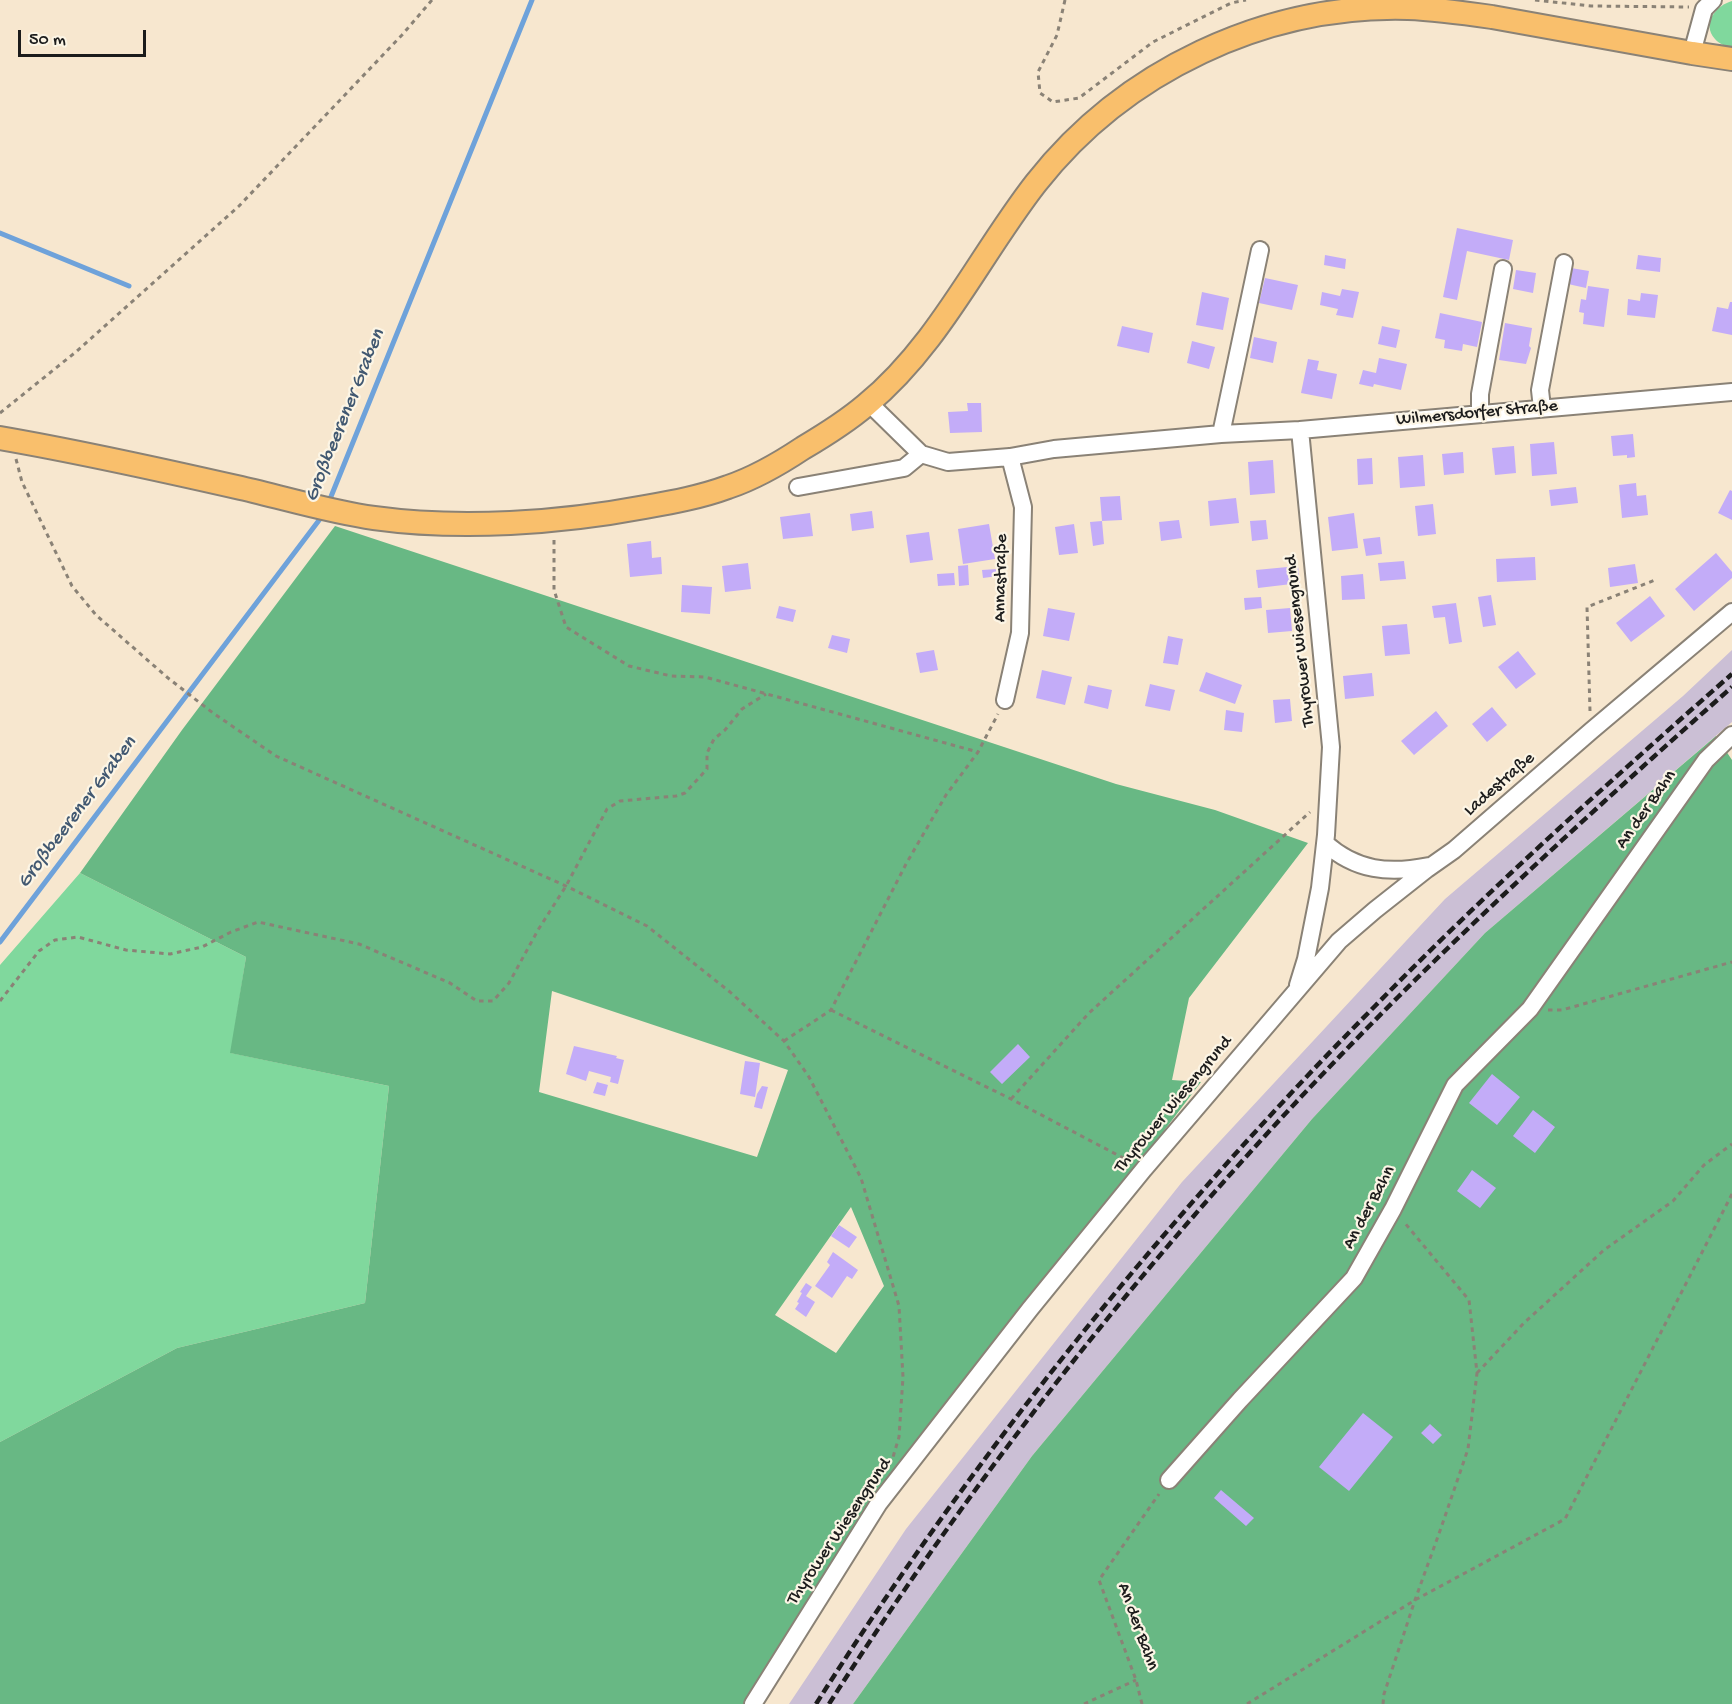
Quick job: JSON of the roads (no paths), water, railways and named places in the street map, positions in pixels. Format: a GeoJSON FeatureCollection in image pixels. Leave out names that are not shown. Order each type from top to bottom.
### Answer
{"type":"FeatureCollection","features":[{"type":"Feature","properties":{"kind":"main road"},"geometry":{"type":"LineString","coordinates":[[6,439],[358,515],[394,520],[476,523],[554,520],[688,499],[729,487],[769,470],[834,430],[869,403],[902,370],[935,331],[1023,200],[1055,160],[1090,125],[1127,95],[1179,63],[1210,48],[1268,26],[1297,19],[1357,10],[1408,8],[1461,12],[1732,59]]}},
{"type":"Feature","properties":{"kind":"street"},"geometry":{"type":"LineString","coordinates":[[1692,53],[1708,5]]}},
{"type":"Feature","properties":{"kind":"street"},"geometry":{"type":"LineString","coordinates":[[1221,434],[1260,250]]}},
{"type":"Feature","properties":{"kind":"street"},"geometry":{"type":"LineString","coordinates":[[1542,408],[1540,390],[1564,263]]}},
{"type":"Feature","properties":{"kind":"street"},"geometry":{"type":"LineString","coordinates":[[1480,413],[1480,394],[1503,270]]}},
{"type":"Feature","properties":{"kind":"street","name":"Wilmersdorfer Straße"},"geometry":{"type":"LineString","coordinates":[[869,403],[921,454],[948,462],[1010,458],[1054,449],[1221,434],[1300,430],[1732,392]]}},
{"type":"Feature","properties":{"kind":"street","name":"Thyrower Wiesengrund"},"geometry":{"type":"LineString","coordinates":[[753,1704],[879,1503],[1030,1309],[1144,1169],[1296,991],[1306,959],[1317,900],[1325,839],[1331,747],[1300,430]]}},
{"type":"Feature","properties":{"kind":"street"},"geometry":{"type":"LineString","coordinates":[[798,487],[904,468],[921,454]]}},
{"type":"Feature","properties":{"kind":"street","name":"Annastraße"},"geometry":{"type":"LineString","coordinates":[[1005,700],[1020,633],[1023,507],[1010,458]]}},
{"type":"Feature","properties":{"kind":"street","name":"Ladestraße"},"geometry":{"type":"LineString","coordinates":[[1296,991],[1339,941],[1375,910],[1454,850],[1732,612]]}},
{"type":"Feature","properties":{"kind":"street","name":"An der Bahn"},"geometry":{"type":"LineString","coordinates":[[1169,1480],[1354,1278],[1393,1209],[1455,1085],[1530,1009],[1706,760],[1732,735]]}},
{"type":"Feature","properties":{"kind":"street"},"geometry":{"type":"LineString","coordinates":[[1325,839],[1331,849],[1356,864],[1385,870],[1406,870],[1432,865]]}},
{"type":"Feature","properties":{"kind":"waterway","name":"Großbeerener Graben"},"geometry":{"type":"LineString","coordinates":[[328,504],[532,0]]}},
{"type":"Feature","properties":{"kind":"waterway"},"geometry":{"type":"LineString","coordinates":[[0,233],[129,286]]}},
{"type":"Feature","properties":{"kind":"waterway","name":"Großbeerener Graben"},"geometry":{"type":"LineString","coordinates":[[0,942],[323,515]]}},
{"type":"Feature","properties":{"kind":"railway"},"geometry":{"type":"LineString","coordinates":[[816,1704],[877,1610],[941,1518],[1008,1428],[1077,1340],[1222,1168],[1376,1005],[1462,919],[1732,674]]}},
{"type":"Feature","properties":{"kind":"railway"},"geometry":{"type":"LineString","coordinates":[[829,1704],[936,1545],[1050,1390],[1110,1315],[1235,1169],[1351,1044],[1457,939],[1732,687]]}}]}
